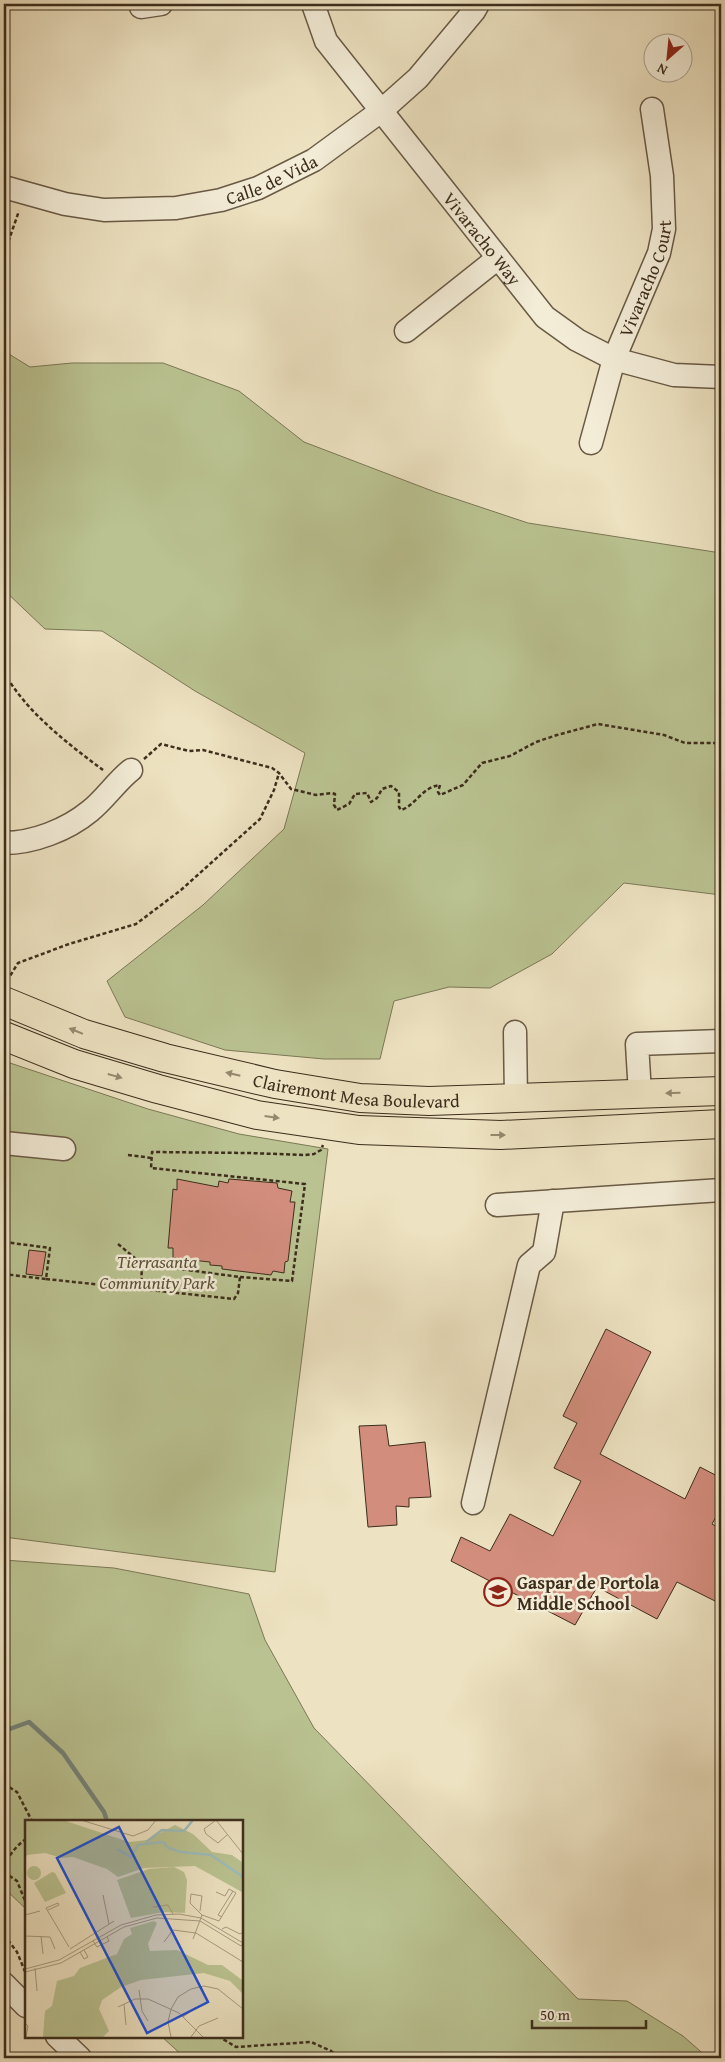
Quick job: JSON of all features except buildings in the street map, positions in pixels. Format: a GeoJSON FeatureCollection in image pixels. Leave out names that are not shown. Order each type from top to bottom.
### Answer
{"type":"FeatureCollection","features":[{"type":"Feature","properties":{"kind":"main road","name":"Clairemont Mesa Boulevard"},"geometry":{"type":"LineString","coordinates":[[4,1001],[84,1034],[165,1058],[275,1084],[360,1098],[429,1101],[721,1091]]}},
{"type":"Feature","properties":{"kind":"main road","name":"Clairemont Mesa Boulevard"},"geometry":{"type":"LineString","coordinates":[[4,1036],[74,1064],[158,1089],[257,1115],[359,1130],[502,1135],[721,1124]]}},
{"type":"Feature","properties":{"kind":"street","name":"Vivaracho Way"},"geometry":{"type":"LineString","coordinates":[[313,4],[326,41],[545,317],[576,340],[614,359],[674,375],[721,377]]}},
{"type":"Feature","properties":{"kind":"street","name":"Calle de Vida"},"geometry":{"type":"LineString","coordinates":[[4,187],[65,204],[104,210],[176,208],[221,200],[258,188],[314,160],[381,111],[418,78],[478,4]]}},
{"type":"Feature","properties":{"kind":"street","name":"Vivaracho Court"},"geometry":{"type":"LineString","coordinates":[[591,443],[614,359],[659,253],[664,230],[662,176],[652,109]]}},
{"type":"Feature","properties":{"kind":"street"},"geometry":{"type":"LineString","coordinates":[[406,332],[498,258]]}},
{"type":"Feature","properties":{"kind":"street"},"geometry":{"type":"LineString","coordinates":[[4,843],[15,843],[58,831],[90,811],[125,775]]}},
{"type":"Feature","properties":{"kind":"street"},"geometry":{"type":"LineString","coordinates":[[514,1032],[516,1099]]}},
{"type":"Feature","properties":{"kind":"street"},"geometry":{"type":"LineString","coordinates":[[640,1094],[637,1044],[721,1041]]}},
{"type":"Feature","properties":{"kind":"street"},"geometry":{"type":"LineString","coordinates":[[4,1144],[64,1149]]}},
{"type":"Feature","properties":{"kind":"street"},"geometry":{"type":"LineString","coordinates":[[497,1205],[721,1190]]}},
{"type":"Feature","properties":{"kind":"street"},"geometry":{"type":"LineString","coordinates":[[473,1503],[529,1265],[544,1252],[553,1201]]}},
{"type":"Feature","properties":{"kind":"street"},"geometry":{"type":"LineString","coordinates":[[4,1984],[25,2005]]}},
{"type":"Feature","properties":{"kind":"street"},"geometry":{"type":"LineString","coordinates":[[58,2037],[80,2058]]}},
{"type":"Feature","properties":{"kind":"path"},"geometry":{"type":"LineString","coordinates":[[4,254],[26,193]]}},
{"type":"Feature","properties":{"kind":"path"},"geometry":{"type":"LineString","coordinates":[[4,672],[29,706],[73,748],[125,775],[161,744],[189,751],[203,750],[272,768],[279,773],[291,789],[316,795],[335,794],[334,805],[337,810],[349,804],[355,794],[368,793],[371,802],[377,798],[382,789],[391,786],[399,792],[399,807],[401,810],[434,786],[440,785],[438,792],[440,796],[463,785],[482,763],[510,756],[536,742],[598,724],[664,736],[685,743],[721,743]]}},
{"type":"Feature","properties":{"kind":"path"},"geometry":{"type":"LineString","coordinates":[[4,987],[18,963],[69,944],[136,924],[181,890],[260,819],[274,790],[279,773]]}},
{"type":"Feature","properties":{"kind":"path"},"geometry":{"type":"LineString","coordinates":[[118,1244],[142,1264],[240,1277],[292,1281],[305,1184],[151,1168],[152,1152],[265,1153],[305,1156],[321,1150],[324,1144]]}},
{"type":"Feature","properties":{"kind":"path"},"geometry":{"type":"LineString","coordinates":[[128,1155],[152,1158]]}},
{"type":"Feature","properties":{"kind":"path"},"geometry":{"type":"LineString","coordinates":[[4,1242],[50,1248],[46,1279]]}},
{"type":"Feature","properties":{"kind":"path"},"geometry":{"type":"LineString","coordinates":[[140,1289],[142,1264]]}},
{"type":"Feature","properties":{"kind":"path"},"geometry":{"type":"LineString","coordinates":[[4,1274],[234,1299],[238,1294],[240,1277]]}},
{"type":"Feature","properties":{"kind":"path"},"geometry":{"type":"LineString","coordinates":[[4,1784],[17,1792],[31,1820]]}},
{"type":"Feature","properties":{"kind":"path"},"geometry":{"type":"LineString","coordinates":[[4,1868],[7,1858],[25,1840]]}},
{"type":"Feature","properties":{"kind":"path"},"geometry":{"type":"LineString","coordinates":[[4,1872],[16,1881],[25,1901]]}},
{"type":"Feature","properties":{"kind":"path"},"geometry":{"type":"LineString","coordinates":[[4,1935],[17,1952],[25,1972]]}},
{"type":"Feature","properties":{"kind":"path"},"geometry":{"type":"LineString","coordinates":[[220,2037],[236,2047],[310,2042],[340,2058]]}},
{"type":"Feature","properties":{"kind":"green space"},"geometry":{"type":"Polygon","coordinates":[[[4,351],[30,367],[72,363],[163,363],[239,391],[304,442],[435,492],[528,523],[721,553],[721,895],[624,883],[552,954],[490,988],[449,987],[394,1001],[380,1059],[324,1059],[225,1050],[125,1017],[107,981],[203,905],[284,829],[305,753],[195,691],[102,631],[45,629],[4,590],[4,351]]]}},
{"type":"Feature","properties":{"kind":"green space","name":"Tierrasanta Community Park"},"geometry":{"type":"Polygon","coordinates":[[[4,1061],[148,1109],[239,1134],[328,1149],[275,1572],[4,1537],[4,1061]]]}},
{"type":"Feature","properties":{"kind":"green space"},"geometry":{"type":"Polygon","coordinates":[[[4,1560],[114,1568],[249,1594],[265,1640],[314,1728],[578,1999],[627,2001],[683,2036],[708,2058],[185,2058],[162,2037],[242,2037],[242,1820],[25,1820],[25,1908],[4,1888],[4,1560]]]}},
{"type":"Feature","properties":{"kind":"waterway"},"geometry":{"type":"LineString","coordinates":[[4,1731],[29,1722],[63,1753],[104,1812],[107,1820]]}},
{"type":"Feature","properties":{"kind":"place","name":"Gaspar de Portola Middle School"},"geometry":{"type":"Point","coordinates":[498,1592]}}]}
